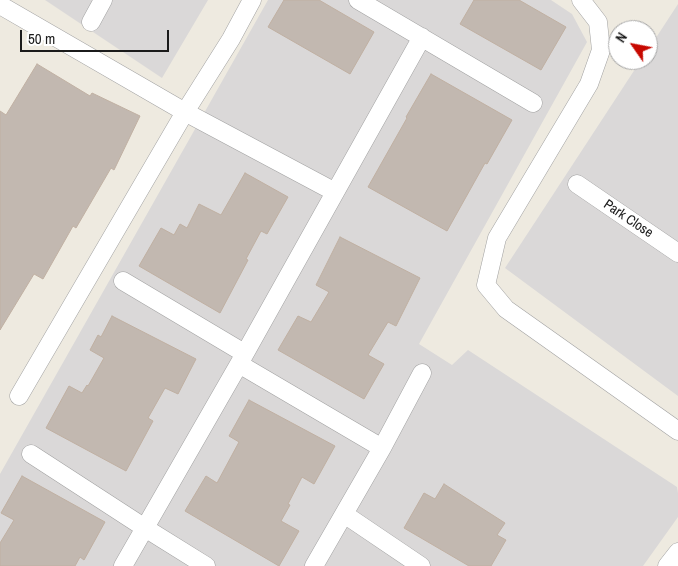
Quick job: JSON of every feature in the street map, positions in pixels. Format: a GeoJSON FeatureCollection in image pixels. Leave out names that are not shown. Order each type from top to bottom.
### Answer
{"type":"FeatureCollection","features":[{"type":"Feature","properties":{"kind":"street"},"geometry":{"type":"LineString","coordinates":[[91,22],[103,0]]}},
{"type":"Feature","properties":{"kind":"street"},"geometry":{"type":"LineString","coordinates":[[19,396],[185,112],[231,39],[252,0]]}},
{"type":"Feature","properties":{"kind":"street"},"geometry":{"type":"LineString","coordinates":[[358,0],[533,103]]}},
{"type":"Feature","properties":{"kind":"street"},"geometry":{"type":"LineString","coordinates":[[581,0],[598,22],[601,50],[589,84],[497,238],[486,284],[506,309],[678,430]]}},
{"type":"Feature","properties":{"kind":"street"},"geometry":{"type":"LineString","coordinates":[[0,5],[185,112],[335,192]]}},
{"type":"Feature","properties":{"kind":"street"},"geometry":{"type":"LineString","coordinates":[[123,566],[422,37]]}},
{"type":"Feature","properties":{"kind":"street","name":"Park Close"},"geometry":{"type":"LineString","coordinates":[[578,184],[678,253]]}},
{"type":"Feature","properties":{"kind":"street"},"geometry":{"type":"LineString","coordinates":[[123,281],[382,448]]}},
{"type":"Feature","properties":{"kind":"street"},"geometry":{"type":"LineString","coordinates":[[314,566],[382,448],[422,373]]}},
{"type":"Feature","properties":{"kind":"street"},"geometry":{"type":"LineString","coordinates":[[32,454],[206,566]]}},
{"type":"Feature","properties":{"kind":"street"},"geometry":{"type":"LineString","coordinates":[[344,514],[421,566]]}},
{"type":"Feature","properties":{"kind":"street"},"geometry":{"type":"LineString","coordinates":[[667,566],[678,552]]}},
{"type":"Feature","properties":{"kind":"shaded area"},"geometry":{"type":"Polygon","coordinates":[[[45,0],[208,0],[162,78],[45,0]]]}},
{"type":"Feature","properties":{"kind":"shaded area"},"geometry":{"type":"Polygon","coordinates":[[[268,0],[551,0],[572,14],[587,42],[419,344],[452,365],[468,350],[677,487],[678,517],[643,566],[0,566],[0,474],[268,0]]]}},
{"type":"Feature","properties":{"kind":"shaded area"},"geometry":{"type":"Polygon","coordinates":[[[678,4],[678,396],[505,268],[634,70],[658,70],[658,35],[678,4]]]}},
{"type":"Feature","properties":{"kind":"building"},"geometry":{"type":"Polygon","coordinates":[[[284,0],[319,0],[374,32],[350,74],[268,27],[284,0]]]}},
{"type":"Feature","properties":{"kind":"building"},"geometry":{"type":"Polygon","coordinates":[[[474,0],[519,0],[566,27],[541,70],[460,24],[474,0]]]}},
{"type":"Feature","properties":{"kind":"building"},"geometry":{"type":"Polygon","coordinates":[[[37,64],[90,96],[92,93],[140,116],[114,170],[111,168],[76,228],[73,226],[43,279],[34,274],[0,330],[0,111],[6,115],[37,64]]]}},
{"type":"Feature","properties":{"kind":"building"},"geometry":{"type":"Polygon","coordinates":[[[431,74],[512,120],[487,164],[485,163],[447,231],[368,187],[431,74]]]}},
{"type":"Feature","properties":{"kind":"building"},"geometry":{"type":"Polygon","coordinates":[[[245,173],[288,197],[267,234],[261,231],[220,313],[139,266],[161,228],[174,235],[180,224],[187,228],[199,204],[221,215],[245,173]]]}},
{"type":"Feature","properties":{"kind":"building"},"geometry":{"type":"Polygon","coordinates":[[[340,237],[420,278],[396,326],[388,322],[368,355],[384,364],[364,399],[278,350],[298,316],[311,322],[329,292],[316,285],[340,237]]]}},
{"type":"Feature","properties":{"kind":"building"},"geometry":{"type":"Polygon","coordinates":[[[112,316],[196,359],[178,394],[165,388],[148,418],[153,421],[126,471],[46,428],[69,386],[82,393],[88,386],[104,358],[90,350],[98,335],[101,337],[112,316]]]}},
{"type":"Feature","properties":{"kind":"building"},"geometry":{"type":"Polygon","coordinates":[[[249,400],[335,446],[314,484],[302,477],[288,504],[290,505],[281,521],[299,531],[279,566],[185,511],[206,476],[217,483],[239,442],[229,436],[249,400]]]}},
{"type":"Feature","properties":{"kind":"building"},"geometry":{"type":"Polygon","coordinates":[[[22,476],[105,522],[84,560],[80,557],[75,566],[0,566],[0,543],[14,520],[1,513],[22,476]]]}},
{"type":"Feature","properties":{"kind":"building"},"geometry":{"type":"Polygon","coordinates":[[[444,484],[505,523],[497,535],[506,540],[491,566],[469,566],[404,528],[424,493],[435,499],[444,484]]]}}]}
